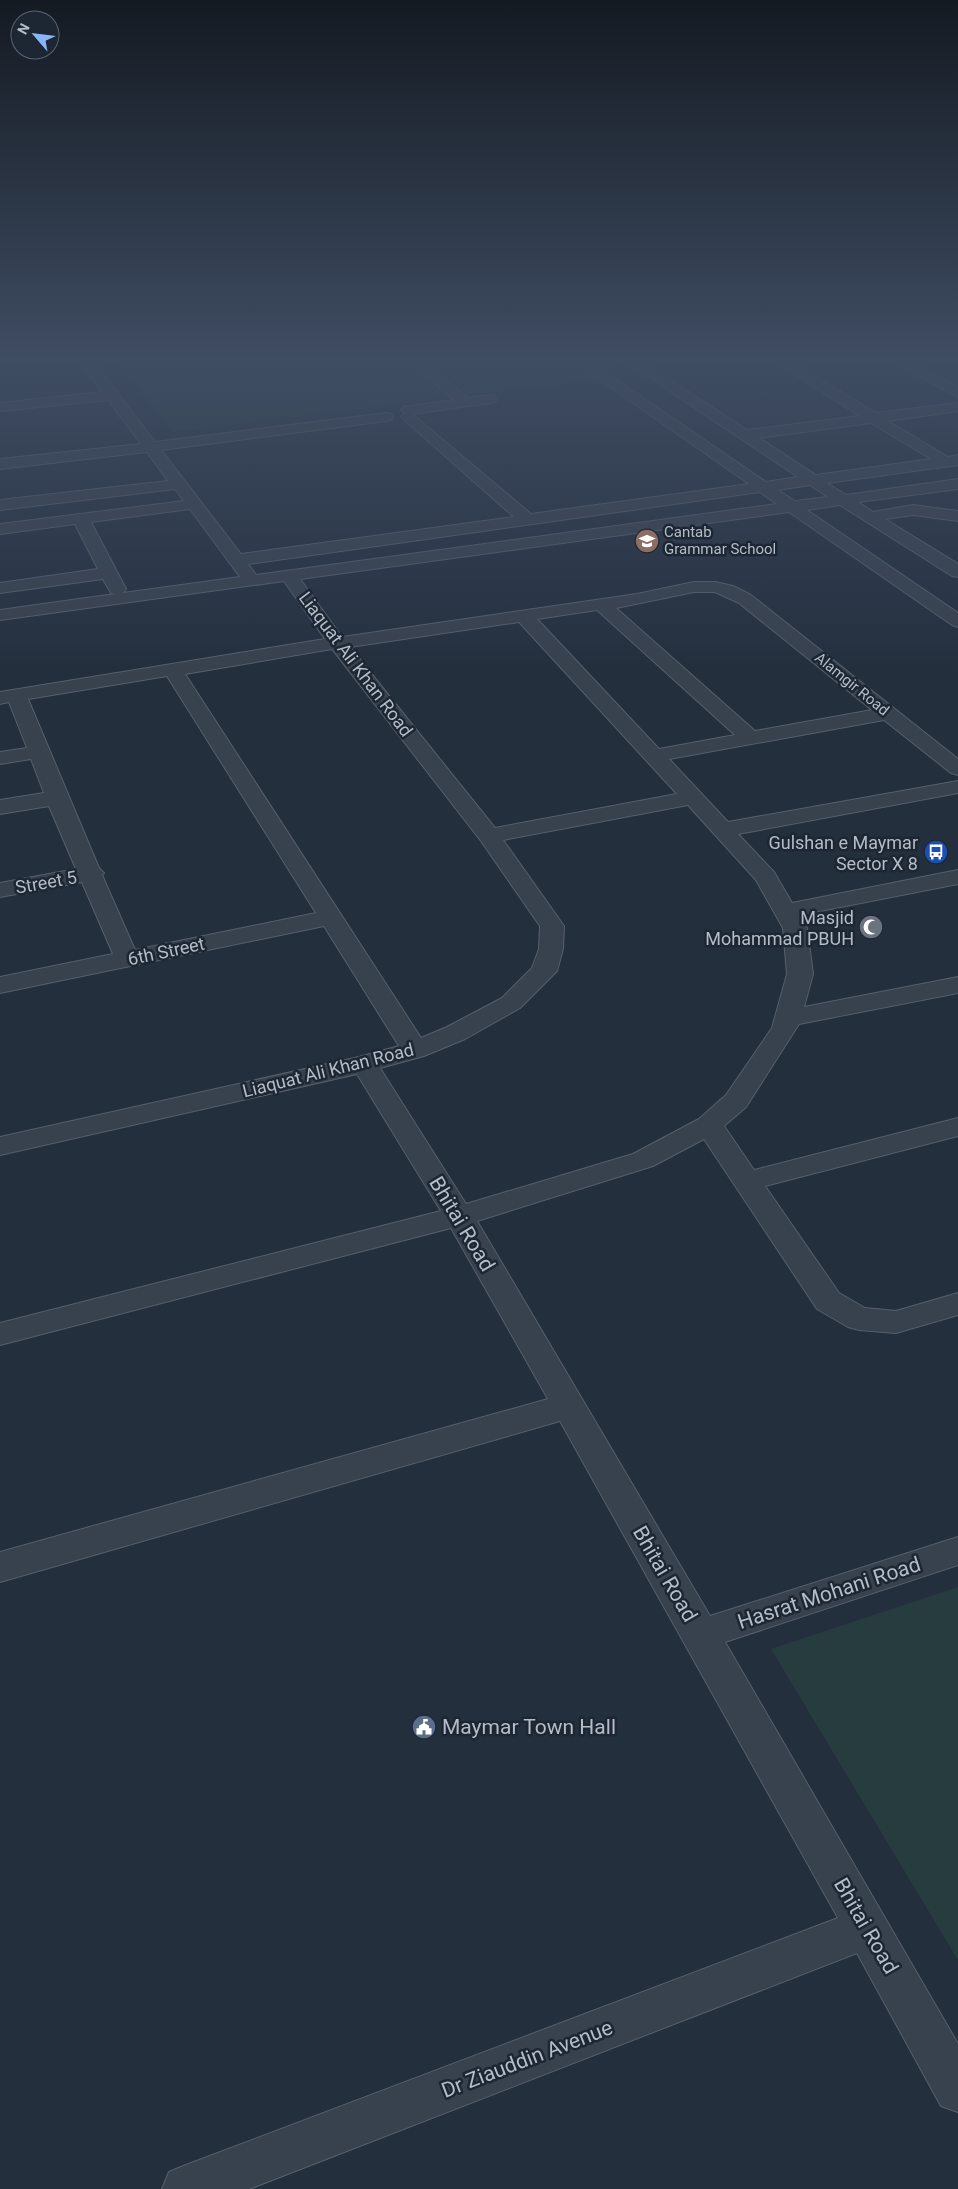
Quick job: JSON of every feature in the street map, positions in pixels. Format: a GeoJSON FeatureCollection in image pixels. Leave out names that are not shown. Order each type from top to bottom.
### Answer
{"type":"FeatureCollection","features":[{"type":"Feature","properties":{"kind":"street"},"geometry":{"type":"LineString","coordinates":[[163,463],[252,579]]}},
{"type":"Feature","properties":{"kind":"street"},"geometry":{"type":"LineString","coordinates":[[464,463],[527,520]]}},
{"type":"Feature","properties":{"kind":"street"},"geometry":{"type":"LineString","coordinates":[[728,463],[958,621]]}},
{"type":"Feature","properties":{"kind":"street"},"geometry":{"type":"LineString","coordinates":[[787,463],[958,572]]}},
{"type":"Feature","properties":{"kind":"street"},"geometry":{"type":"LineString","coordinates":[[237,560],[936,463]]}},
{"type":"Feature","properties":{"kind":"street"},"geometry":{"type":"LineString","coordinates":[[0,505],[179,484]]}},
{"type":"Feature","properties":{"kind":"street"},"geometry":{"type":"LineString","coordinates":[[0,615],[252,579],[958,484]]}},
{"type":"Feature","properties":{"kind":"street"},"geometry":{"type":"LineString","coordinates":[[885,494],[913,510]]}},
{"type":"Feature","properties":{"kind":"street"},"geometry":{"type":"LineString","coordinates":[[0,529],[195,504]]}},
{"type":"Feature","properties":{"kind":"street"},"geometry":{"type":"LineString","coordinates":[[487,510],[501,523]]}},
{"type":"Feature","properties":{"kind":"street"},"geometry":{"type":"LineString","coordinates":[[870,517],[913,510],[958,516]]}},
{"type":"Feature","properties":{"kind":"street"},"geometry":{"type":"LineString","coordinates":[[81,519],[121,598]]}},
{"type":"Feature","properties":{"kind":"street"},"geometry":{"type":"LineString","coordinates":[[940,560],[958,558]]}},
{"type":"Feature","properties":{"kind":"street"},"geometry":{"type":"LineString","coordinates":[[0,588],[109,573]]}},
{"type":"Feature","properties":{"kind":"street","name":"Liaquat Ali Khan Road"},"geometry":{"type":"LineString","coordinates":[[0,1146],[364,1064],[415,1050],[456,1033],[511,1003],[544,970],[552,949],[552,926],[489,836],[337,643],[288,575]]}},
{"type":"Feature","properties":{"kind":"street","name":"Alamgir Road"},"geometry":{"type":"LineString","coordinates":[[8,697],[337,643],[602,604],[694,587],[715,588],[727,590],[745,598],[958,768]]}},
{"type":"Feature","properties":{"kind":"street"},"geometry":{"type":"LineString","coordinates":[[602,604],[751,738]]}},
{"type":"Feature","properties":{"kind":"street"},"geometry":{"type":"LineString","coordinates":[[0,1334],[459,1216],[643,1160],[709,1125],[736,1101],[785,1028],[800,974],[795,928],[766,877],[523,616]]}},
{"type":"Feature","properties":{"kind":"street"},"geometry":{"type":"LineString","coordinates":[[174,670],[415,1050]]}},
{"type":"Feature","properties":{"kind":"street"},"geometry":{"type":"LineString","coordinates":[[8,697],[38,752],[128,959]]}},
{"type":"Feature","properties":{"kind":"street"},"geometry":{"type":"LineString","coordinates":[[653,756],[888,713]]}},
{"type":"Feature","properties":{"kind":"street"},"geometry":{"type":"LineString","coordinates":[[0,758],[38,752]]}},
{"type":"Feature","properties":{"kind":"street"},"geometry":{"type":"LineString","coordinates":[[722,830],[958,787]]}},
{"type":"Feature","properties":{"kind":"street"},"geometry":{"type":"LineString","coordinates":[[0,807],[58,798]]}},
{"type":"Feature","properties":{"kind":"street"},"geometry":{"type":"LineString","coordinates":[[489,836],[692,798]]}},
{"type":"Feature","properties":{"kind":"street","name":"Street 5"},"geometry":{"type":"LineString","coordinates":[[0,890],[92,874]]}},
{"type":"Feature","properties":{"kind":"street"},"geometry":{"type":"LineString","coordinates":[[786,912],[958,877]]}},
{"type":"Feature","properties":{"kind":"street","name":"6th Street"},"geometry":{"type":"LineString","coordinates":[[0,985],[331,917]]}},
{"type":"Feature","properties":{"kind":"street"},"geometry":{"type":"LineString","coordinates":[[788,1018],[958,985]]}},
{"type":"Feature","properties":{"kind":"street","name":"Bhitai Road"},"geometry":{"type":"LineString","coordinates":[[364,1064],[459,1216],[958,2088]]}},
{"type":"Feature","properties":{"kind":"street"},"geometry":{"type":"LineString","coordinates":[[709,1125],[828,1301],[859,1319],[896,1322],[958,1304]]}},
{"type":"Feature","properties":{"kind":"street"},"geometry":{"type":"LineString","coordinates":[[747,1181],[958,1127]]}},
{"type":"Feature","properties":{"kind":"street"},"geometry":{"type":"LineString","coordinates":[[0,1566],[568,1406]]}},
{"type":"Feature","properties":{"kind":"street","name":"Hasrat Mohani Road"},"geometry":{"type":"LineString","coordinates":[[700,1635],[958,1551]]}},
{"type":"Feature","properties":{"kind":"street","name":"Dr Ziauddin Avenue"},"geometry":{"type":"LineString","coordinates":[[186,2189],[867,1928]]}},
{"type":"Feature","properties":{"kind":"green space"},"geometry":{"type":"Polygon","coordinates":[[[958,1587],[958,1960],[771,1649],[958,1587]]]}},
{"type":"Feature","properties":{"kind":"place","name":"Cantab Grammar School"},"geometry":{"type":"Point","coordinates":[647,541]}},
{"type":"Feature","properties":{"kind":"place","name":"Gulshan e Maymar Sector X 8"},"geometry":{"type":"Point","coordinates":[936,852]}},
{"type":"Feature","properties":{"kind":"place","name":"Masjid Mohammad PBUH"},"geometry":{"type":"Point","coordinates":[871,927]}},
{"type":"Feature","properties":{"kind":"place","name":"Maymar Town Hall"},"geometry":{"type":"Point","coordinates":[424,1727]}}]}
